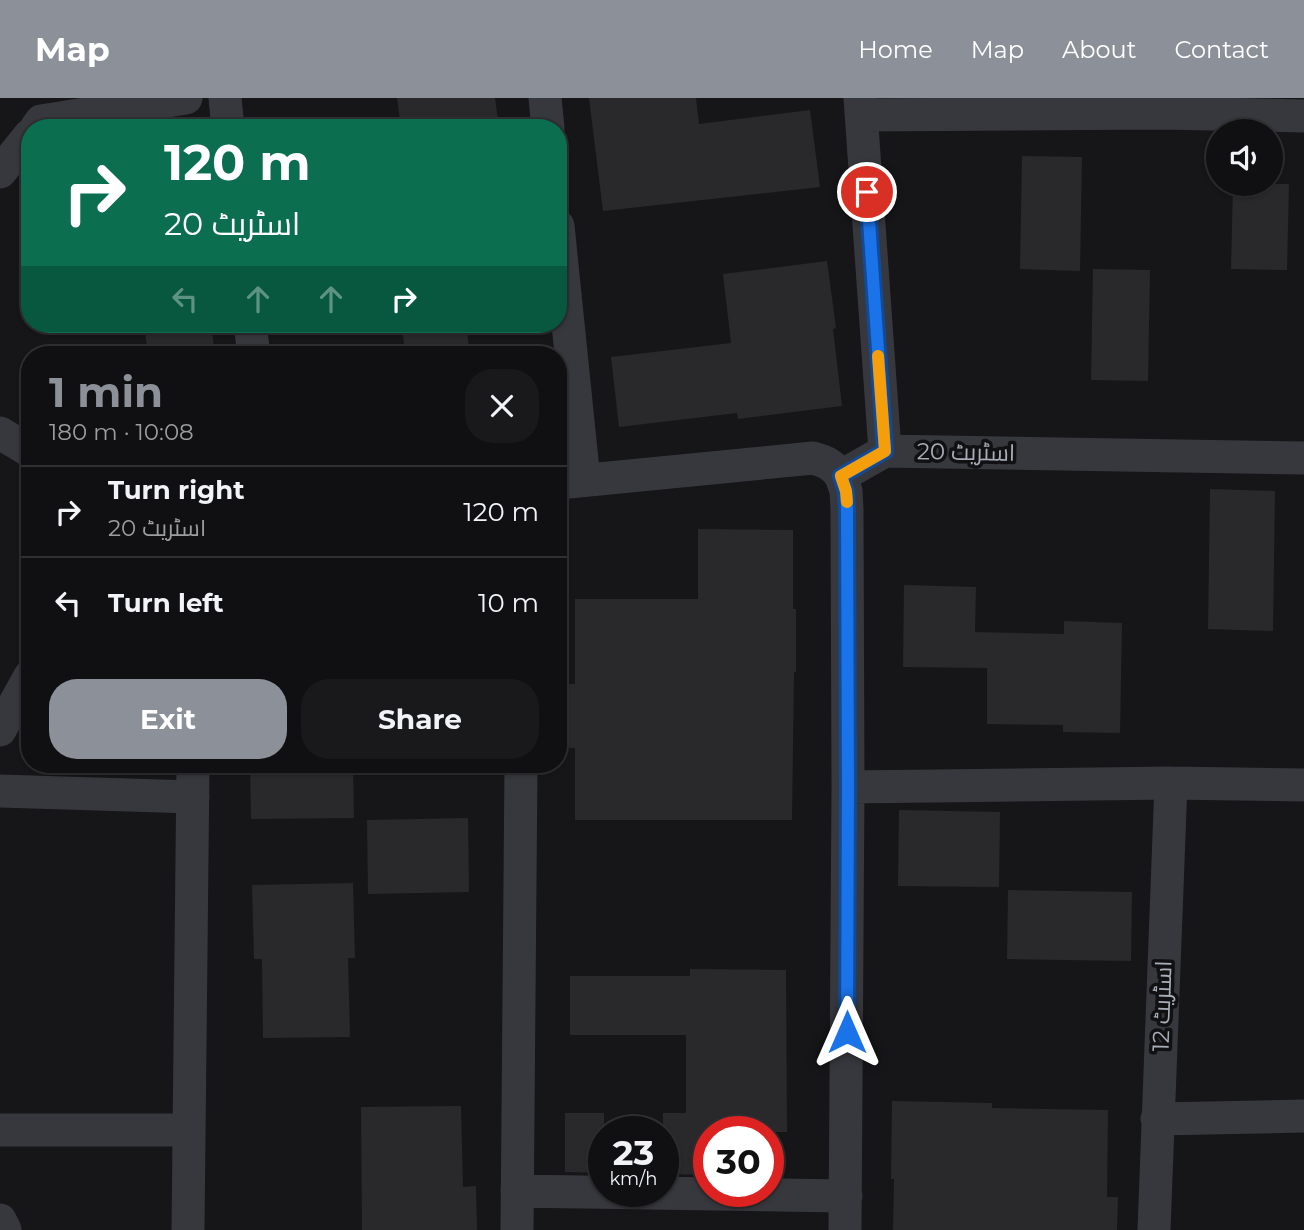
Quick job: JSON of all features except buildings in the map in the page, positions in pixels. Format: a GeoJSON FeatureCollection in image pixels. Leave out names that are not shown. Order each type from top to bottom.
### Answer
{"type":"FeatureCollection","features":[{"type":"Feature","properties":{"kind":"street"},"geometry":{"type":"LineString","coordinates":[[54,119],[186,98]]}},
{"type":"Feature","properties":{"kind":"street"},"geometry":{"type":"LineString","coordinates":[[225,98],[227,119]]}},
{"type":"Feature","properties":{"kind":"street"},"geometry":{"type":"LineString","coordinates":[[545,98],[547,119]]}},
{"type":"Feature","properties":{"kind":"street"},"geometry":{"type":"LineString","coordinates":[[885,451],[861,106],[1162,105],[1304,116]]}},
{"type":"Feature","properties":{"kind":"street"},"geometry":{"type":"LineString","coordinates":[[0,172],[21,146]]}},
{"type":"Feature","properties":{"kind":"street"},"geometry":{"type":"LineString","coordinates":[[567,403],[571,482],[813,458],[825,461],[841,476],[846,491],[847,509],[845,1230]]}},
{"type":"Feature","properties":{"kind":"street"},"geometry":{"type":"LineString","coordinates":[[0,433],[21,446]]}},
{"type":"Feature","properties":{"kind":"street","name":"اسٹریٹ 20"},"geometry":{"type":"LineString","coordinates":[[841,476],[885,451],[1304,458]]}},
{"type":"Feature","properties":{"kind":"street"},"geometry":{"type":"LineString","coordinates":[[0,730],[21,692]]}},
{"type":"Feature","properties":{"kind":"street"},"geometry":{"type":"LineString","coordinates":[[188,1230],[193,773]]}},
{"type":"Feature","properties":{"kind":"street"},"geometry":{"type":"LineString","coordinates":[[517,1230],[521,773]]}},
{"type":"Feature","properties":{"kind":"street"},"geometry":{"type":"LineString","coordinates":[[848,787],[1171,783],[1304,785]]}},
{"type":"Feature","properties":{"kind":"street","name":"اسٹریٹ 12"},"geometry":{"type":"LineString","coordinates":[[1154,1230],[1171,783]]}},
{"type":"Feature","properties":{"kind":"street"},"geometry":{"type":"LineString","coordinates":[[0,791],[193,797]]}},
{"type":"Feature","properties":{"kind":"street"},"geometry":{"type":"LineString","coordinates":[[1157,1119],[1304,1116]]}},
{"type":"Feature","properties":{"kind":"street"},"geometry":{"type":"LineString","coordinates":[[0,1130],[190,1130]]}},
{"type":"Feature","properties":{"kind":"street"},"geometry":{"type":"LineString","coordinates":[[517,1191],[846,1196]]}},
{"type":"Feature","properties":{"kind":"street"},"geometry":{"type":"LineString","coordinates":[[0,1220],[5,1230]]}},
{"type":"Feature","properties":{"kind":"slow traffic"},"geometry":{"type":"LineString","coordinates":[[847,502],[841,476],[885,451],[878,356]]}},
{"type":"Feature","properties":{"kind":"route"},"geometry":{"type":"LineString","coordinates":[[847,1032],[847,509],[846,491],[841,476],[885,451],[867,192]]}}]}
